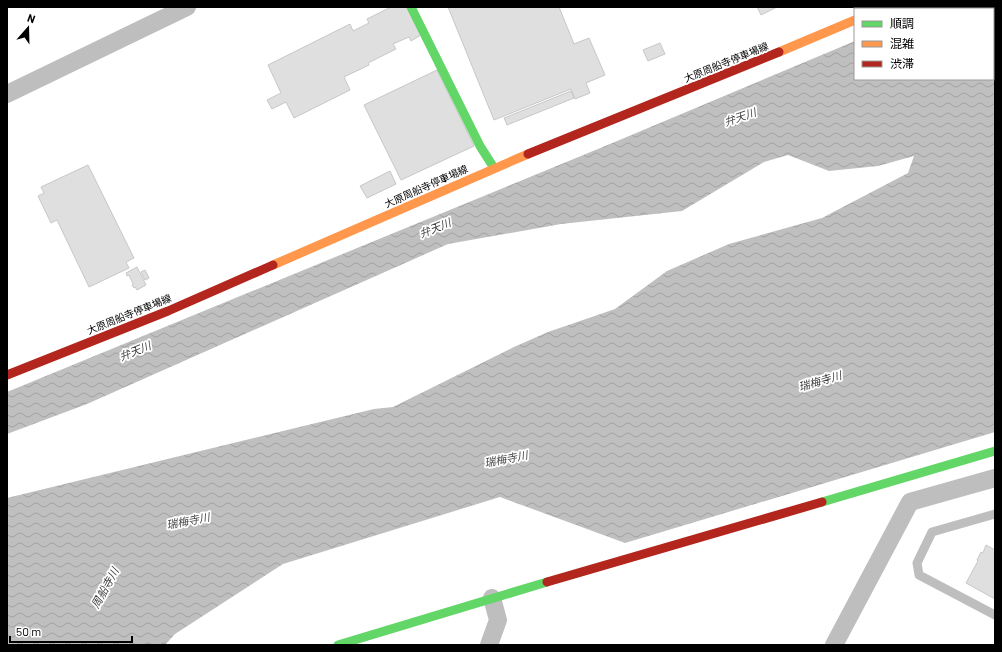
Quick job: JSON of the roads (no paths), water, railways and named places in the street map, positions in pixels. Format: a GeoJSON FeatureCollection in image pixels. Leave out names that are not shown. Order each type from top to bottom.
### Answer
{"type":"FeatureCollection","features":[{"type":"Feature","properties":{"kind":"main road"},"geometry":{"type":"LineString","coordinates":[[411,7],[480,146],[494,168]]}},
{"type":"Feature","properties":{"kind":"main road","name":"大原周船寺停車場線"},"geometry":{"type":"LineString","coordinates":[[7,375],[168,311],[494,168],[854,20]]}},
{"type":"Feature","properties":{"kind":"main road"},"geometry":{"type":"LineString","coordinates":[[338,645],[492,598],[995,451]]}},
{"type":"Feature","properties":{"kind":"street"},"geometry":{"type":"LineString","coordinates":[[7,94],[187,7]]}},
{"type":"Feature","properties":{"kind":"street"},"geometry":{"type":"LineString","coordinates":[[834,645],[910,502],[995,478]]}},
{"type":"Feature","properties":{"kind":"street"},"geometry":{"type":"LineString","coordinates":[[489,645],[498,620],[492,598]]}},
{"type":"Feature","properties":{"kind":"lane"},"geometry":{"type":"LineString","coordinates":[[995,514],[932,532],[917,563],[919,575],[995,615]]}},
{"type":"Feature","properties":{"kind":"water"},"geometry":{"type":"Polygon","coordinates":[[[995,7],[995,432],[625,543],[500,497],[283,564],[175,634],[165,645],[7,645],[7,498],[374,409],[393,407],[514,347],[548,332],[615,309],[667,271],[729,244],[822,218],[908,173],[914,156],[878,166],[829,171],[788,155],[764,162],[682,211],[561,224],[448,244],[87,404],[7,434],[7,392],[610,144],[854,41],[854,80],[994,80],[994,8],[934,8],[995,7]]]}},
{"type":"Feature","properties":{"kind":"water label","name":"弁天川"},"geometry":{"type":"Point","coordinates":[740,117]}},
{"type":"Feature","properties":{"kind":"water label","name":"弁天川"},"geometry":{"type":"Point","coordinates":[435,228]}},
{"type":"Feature","properties":{"kind":"water label","name":"弁天川"},"geometry":{"type":"Point","coordinates":[135,351]}},
{"type":"Feature","properties":{"kind":"water label","name":"瑞梅寺川"},"geometry":{"type":"Point","coordinates":[820,381]}},
{"type":"Feature","properties":{"kind":"water label","name":"瑞梅寺川"},"geometry":{"type":"Point","coordinates":[506,459]}},
{"type":"Feature","properties":{"kind":"water label","name":"瑞梅寺川"},"geometry":{"type":"Point","coordinates":[188,521]}},
{"type":"Feature","properties":{"kind":"water label","name":"周船寺川"},"geometry":{"type":"Point","coordinates":[105,588]}}]}
